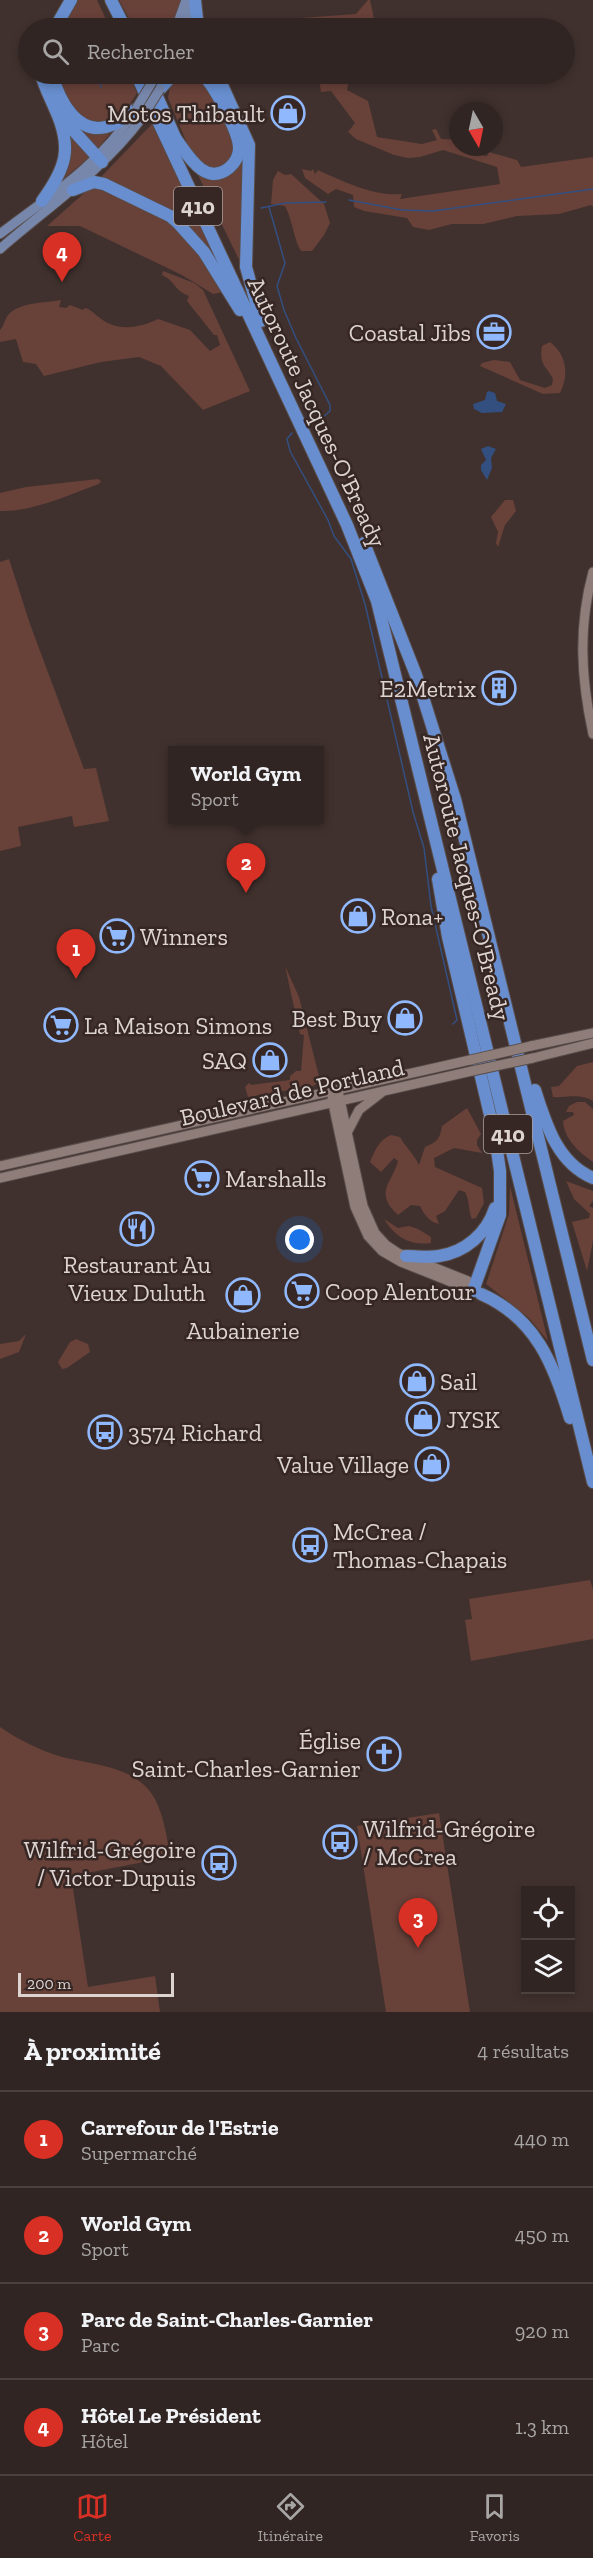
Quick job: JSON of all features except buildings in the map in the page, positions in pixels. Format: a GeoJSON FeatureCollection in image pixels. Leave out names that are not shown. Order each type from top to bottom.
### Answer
{"type":"FeatureCollection","features":[{"type":"Feature","properties":{"kind":"highway"},"geometry":{"type":"LineString","coordinates":[[61,18],[71,0]]}},
{"type":"Feature","properties":{"kind":"highway"},"geometry":{"type":"LineString","coordinates":[[102,0],[111,18]]}},
{"type":"Feature","properties":{"kind":"highway"},"geometry":{"type":"LineString","coordinates":[[111,0],[120,18]]}},
{"type":"Feature","properties":{"kind":"highway"},"geometry":{"type":"LineString","coordinates":[[195,0],[197,18]]}},
{"type":"Feature","properties":{"kind":"highway"},"geometry":{"type":"LineString","coordinates":[[42,201],[59,178],[65,160],[65,137],[45,84]]}},
{"type":"Feature","properties":{"kind":"highway"},"geometry":{"type":"LineString","coordinates":[[56,84],[67,109],[82,124],[90,127],[105,127],[138,114]]}},
{"type":"Feature","properties":{"kind":"highway","name":"Autoroute Jacques-O'Bready"},"geometry":{"type":"LineString","coordinates":[[141,84],[347,525],[368,576],[390,649],[593,1482]]}},
{"type":"Feature","properties":{"kind":"highway","name":"Autoroute Jacques-O'Bready"},"geometry":{"type":"LineString","coordinates":[[151,84],[358,531],[414,668],[455,799],[593,1360]]}},
{"type":"Feature","properties":{"kind":"highway"},"geometry":{"type":"LineString","coordinates":[[176,139],[196,166],[205,172],[214,174],[227,170],[238,156],[236,135],[211,84]]}},
{"type":"Feature","properties":{"kind":"highway"},"geometry":{"type":"LineString","coordinates":[[220,84],[249,145],[246,267],[261,321]]}},
{"type":"Feature","properties":{"kind":"highway"},"geometry":{"type":"LineString","coordinates":[[57,113],[99,160]]}},
{"type":"Feature","properties":{"kind":"highway"},"geometry":{"type":"LineString","coordinates":[[73,189],[94,182],[104,184],[170,216],[204,252],[260,339]]}},
{"type":"Feature","properties":{"kind":"highway"},"geometry":{"type":"LineString","coordinates":[[424,786],[445,920],[495,1136],[500,1171],[499,1219],[476,1290],[501,1304],[517,1317],[548,1356],[560,1384],[593,1494]]}},
{"type":"Feature","properties":{"kind":"highway"},"geometry":{"type":"LineString","coordinates":[[501,984],[541,1111],[551,1134],[568,1161],[593,1178]]}},
{"type":"Feature","properties":{"kind":"highway"},"geometry":{"type":"LineString","coordinates":[[406,1256],[442,1256],[460,1250],[475,1240],[493,1214],[500,1171]]}},
{"type":"Feature","properties":{"kind":"main road"},"geometry":{"type":"LineString","coordinates":[[180,18],[186,0]]}},
{"type":"Feature","properties":{"kind":"main road"},"geometry":{"type":"LineString","coordinates":[[189,18],[195,0]]}},
{"type":"Feature","properties":{"kind":"main road"},"geometry":{"type":"LineString","coordinates":[[138,114],[160,84]]}},
{"type":"Feature","properties":{"kind":"main road"},"geometry":{"type":"LineString","coordinates":[[0,234],[99,160],[114,153],[138,114],[160,84]]}},
{"type":"Feature","properties":{"kind":"main road"},"geometry":{"type":"LineString","coordinates":[[0,249],[73,189],[99,160]]}},
{"type":"Feature","properties":{"kind":"main road"},"geometry":{"type":"LineString","coordinates":[[593,572],[584,614],[581,657],[584,688],[593,734]]}},
{"type":"Feature","properties":{"kind":"main road","name":"Boulevard de Portland"},"geometry":{"type":"LineString","coordinates":[[0,1166],[593,1033]]}},
{"type":"Feature","properties":{"kind":"main road","name":"Boulevard de Portland"},"geometry":{"type":"LineString","coordinates":[[0,1178],[593,1043]]}},
{"type":"Feature","properties":{"kind":"main road"},"geometry":{"type":"LineString","coordinates":[[334,1090],[354,1202],[366,1233],[379,1248],[398,1261],[476,1290]]}},
{"type":"Feature","properties":{"kind":"main road"},"geometry":{"type":"LineString","coordinates":[[347,1133],[359,1110],[383,1091]]}},
{"type":"Feature","properties":{"kind":"main road"},"geometry":{"type":"LineString","coordinates":[[336,1102],[347,1133],[368,1221],[383,1242],[406,1256],[468,1281],[476,1290]]}},
{"type":"Feature","properties":{"kind":"shaded area"},"geometry":{"type":"Polygon","coordinates":[[[74,0],[97,0],[105,18],[64,18],[74,0]]]}},
{"type":"Feature","properties":{"kind":"shaded area"},"geometry":{"type":"Polygon","coordinates":[[[119,0],[181,0],[175,18],[129,18],[119,0]]]}},
{"type":"Feature","properties":{"kind":"shaded area"},"geometry":{"type":"Polygon","coordinates":[[[370,0],[374,18],[300,18],[356,14],[370,0]]]}},
{"type":"Feature","properties":{"kind":"shaded area"},"geometry":{"type":"Polygon","coordinates":[[[61,84],[133,84],[137,93],[119,116],[109,120],[92,124],[72,109],[61,84]]]}},
{"type":"Feature","properties":{"kind":"shaded area"},"geometry":{"type":"Polygon","coordinates":[[[171,84],[204,84],[210,91],[234,142],[235,147],[227,166],[204,169],[189,148],[168,98],[171,84]]]}},
{"type":"Feature","properties":{"kind":"shaded area"},"geometry":{"type":"Polygon","coordinates":[[[211,84],[219,84],[243,135],[243,268],[198,175],[209,177],[242,152],[211,84]]]}},
{"type":"Feature","properties":{"kind":"shaded area"},"geometry":{"type":"Polygon","coordinates":[[[320,84],[348,84],[347,90],[368,101],[377,137],[422,144],[437,140],[432,130],[436,129],[441,139],[449,139],[449,152],[443,150],[408,158],[394,155],[356,139],[348,132],[355,123],[331,91],[321,92],[320,84]]]}},
{"type":"Feature","properties":{"kind":"shaded area"},"geometry":{"type":"Polygon","coordinates":[[[65,114],[113,130],[93,154],[60,182],[66,171],[65,114]]]}},
{"type":"Feature","properties":{"kind":"shaded area"},"geometry":{"type":"Polygon","coordinates":[[[152,124],[240,305],[198,240],[99,179],[152,124]]]}},
{"type":"Feature","properties":{"kind":"shaded area"},"geometry":{"type":"Polygon","coordinates":[[[462,156],[503,156],[517,160],[521,167],[593,157],[593,207],[591,205],[559,214],[517,216],[483,224],[452,224],[429,230],[413,227],[407,218],[364,211],[354,207],[353,195],[336,189],[328,194],[305,178],[302,169],[311,171],[313,169],[315,174],[318,170],[370,191],[402,194],[400,199],[500,184],[497,167],[462,156]]]}},
{"type":"Feature","properties":{"kind":"shaded area"},"geometry":{"type":"Polygon","coordinates":[[[278,171],[285,175],[291,174],[324,204],[330,223],[312,251],[301,251],[285,206],[271,204],[273,180],[278,171]]]}},
{"type":"Feature","properties":{"kind":"shaded area"},"geometry":{"type":"Polygon","coordinates":[[[98,186],[167,218],[200,254],[224,292],[213,294],[182,275],[80,226],[47,226],[91,187],[98,186]]]}},
{"type":"Feature","properties":{"kind":"shaded area"},"geometry":{"type":"Polygon","coordinates":[[[163,271],[194,283],[203,290],[250,391],[203,410],[161,366],[139,357],[101,362],[44,376],[36,364],[23,362],[16,339],[0,342],[0,330],[7,316],[14,310],[27,305],[61,300],[59,307],[66,308],[70,305],[83,310],[85,308],[107,322],[121,327],[144,325],[158,319],[190,330],[210,351],[220,345],[217,335],[214,335],[187,301],[189,296],[162,275],[163,271]]]}},
{"type":"Feature","properties":{"kind":"shaded area"},"geometry":{"type":"Polygon","coordinates":[[[550,342],[560,353],[565,366],[565,379],[560,393],[543,394],[480,366],[482,363],[494,360],[510,362],[520,380],[545,388],[552,385],[553,379],[543,364],[541,352],[542,346],[550,342]]]}},
{"type":"Feature","properties":{"kind":"shaded area"},"geometry":{"type":"Polygon","coordinates":[[[98,479],[101,481],[99,484],[50,502],[25,509],[0,511],[0,493],[26,487],[98,479]]]}},
{"type":"Feature","properties":{"kind":"shaded area"},"geometry":{"type":"Polygon","coordinates":[[[505,500],[513,500],[516,511],[505,525],[498,547],[496,543],[498,532],[491,517],[505,500]]]}},
{"type":"Feature","properties":{"kind":"shaded area"},"geometry":{"type":"Polygon","coordinates":[[[9,559],[30,624],[84,769],[96,768],[109,821],[74,827],[72,816],[18,827],[21,846],[0,851],[0,562],[9,559]]]}},
{"type":"Feature","properties":{"kind":"shaded area"},"geometry":{"type":"Polygon","coordinates":[[[285,966],[299,997],[320,1080],[313,1086],[248,1097],[245,1087],[249,1083],[251,1085],[290,1080],[290,1076],[296,1071],[301,1071],[304,1035],[300,1034],[285,966]]]}},
{"type":"Feature","properties":{"kind":"shaded area"},"geometry":{"type":"Polygon","coordinates":[[[593,1062],[593,1101],[578,1096],[553,1097],[551,1087],[559,1086],[577,1066],[593,1062]]]}},
{"type":"Feature","properties":{"kind":"shaded area"},"geometry":{"type":"Polygon","coordinates":[[[577,1102],[585,1102],[593,1109],[593,1162],[573,1144],[564,1128],[563,1121],[574,1115],[573,1112],[566,1112],[569,1106],[577,1102]]]}},
{"type":"Feature","properties":{"kind":"shaded area"},"geometry":{"type":"Polygon","coordinates":[[[467,1108],[481,1134],[477,1145],[482,1153],[454,1148],[434,1158],[435,1167],[482,1188],[484,1203],[476,1218],[472,1219],[465,1192],[459,1190],[445,1211],[436,1216],[439,1224],[430,1220],[420,1206],[411,1205],[398,1215],[387,1200],[386,1193],[398,1161],[394,1158],[381,1172],[370,1162],[378,1146],[391,1135],[400,1137],[419,1165],[425,1147],[437,1140],[442,1126],[467,1108]]]}},
{"type":"Feature","properties":{"kind":"shaded area"},"geometry":{"type":"Polygon","coordinates":[[[566,1181],[593,1191],[593,1201],[589,1206],[593,1208],[593,1241],[587,1271],[572,1222],[589,1218],[590,1214],[574,1199],[566,1181]]]}},
{"type":"Feature","properties":{"kind":"shaded area"},"geometry":{"type":"Polygon","coordinates":[[[510,1186],[548,1341],[529,1318],[486,1284],[509,1214],[510,1186]]]}},
{"type":"Feature","properties":{"kind":"shaded area"},"geometry":{"type":"Polygon","coordinates":[[[384,1219],[398,1228],[409,1226],[418,1229],[431,1237],[431,1243],[416,1243],[404,1239],[393,1231],[384,1219]]]}},
{"type":"Feature","properties":{"kind":"shaded area"},"geometry":{"type":"Polygon","coordinates":[[[26,1334],[19,1352],[0,1359],[0,1344],[19,1341],[26,1334]]]}},
{"type":"Feature","properties":{"kind":"shaded area"},"geometry":{"type":"Polygon","coordinates":[[[76,1339],[88,1344],[90,1352],[62,1369],[58,1362],[70,1342],[76,1339]]]}},
{"type":"Feature","properties":{"kind":"shaded area"},"geometry":{"type":"Polygon","coordinates":[[[590,1580],[593,1589],[593,1639],[471,1661],[465,1620],[472,1619],[469,1599],[590,1580]]]}},
{"type":"Feature","properties":{"kind":"shaded area"},"geometry":{"type":"Polygon","coordinates":[[[0,1727],[30,1744],[62,1757],[126,1773],[147,1788],[155,1799],[163,1820],[170,1857],[71,1876],[88,1987],[155,1976],[160,2012],[0,2012],[0,1727]]]}},
{"type":"Feature","properties":{"kind":"shaded area"},"geometry":{"type":"Polygon","coordinates":[[[439,1813],[470,2012],[386,2012],[357,1826],[439,1813]]]}},
{"type":"Feature","properties":{"kind":"water"},"geometry":{"type":"Polygon","coordinates":[[[489,391],[495,393],[497,401],[506,404],[502,412],[482,413],[474,409],[473,404],[485,400],[489,391]]]}},
{"type":"Feature","properties":{"kind":"water"},"geometry":{"type":"Polygon","coordinates":[[[488,446],[496,449],[491,458],[492,468],[487,480],[481,470],[481,465],[486,460],[481,449],[488,446]]]}},
{"type":"Feature","properties":{"kind":"waterway"},"geometry":{"type":"LineString","coordinates":[[349,200],[402,210],[433,211],[593,189]]}},
{"type":"Feature","properties":{"kind":"waterway"},"geometry":{"type":"LineString","coordinates":[[261,208],[285,203],[326,202]]}},
{"type":"Feature","properties":{"kind":"waterway"},"geometry":{"type":"LineString","coordinates":[[269,207],[285,263],[277,286],[284,310],[330,405],[330,411],[320,420]]}},
{"type":"Feature","properties":{"kind":"waterway"},"geometry":{"type":"LineString","coordinates":[[292,433],[287,439],[290,451],[328,520],[334,536],[351,559],[365,604],[413,812],[424,848],[431,906],[457,1020],[453,1024]]}},
{"type":"Feature","properties":{"kind":"place","name":"Motos Thibault"},"geometry":{"type":"Point","coordinates":[288,113]}},
{"type":"Feature","properties":{"kind":"place","name":"Hôtel Le Président"},"geometry":{"type":"Point","coordinates":[62,282]}},
{"type":"Feature","properties":{"kind":"place","name":"Coastal Jibs"},"geometry":{"type":"Point","coordinates":[494,332]}},
{"type":"Feature","properties":{"kind":"place","name":"E2Metrix"},"geometry":{"type":"Point","coordinates":[499,688]}},
{"type":"Feature","properties":{"kind":"place","name":"World Gym"},"geometry":{"type":"Point","coordinates":[246,893]}},
{"type":"Feature","properties":{"kind":"place","name":"Rona+"},"geometry":{"type":"Point","coordinates":[358,916]}},
{"type":"Feature","properties":{"kind":"place","name":"Winners"},"geometry":{"type":"Point","coordinates":[117,936]}},
{"type":"Feature","properties":{"kind":"place","name":"Carrefour de l'Estrie"},"geometry":{"type":"Point","coordinates":[76,979]}},
{"type":"Feature","properties":{"kind":"place","name":"Best Buy"},"geometry":{"type":"Point","coordinates":[405,1018]}},
{"type":"Feature","properties":{"kind":"place","name":"La Maison Simons"},"geometry":{"type":"Point","coordinates":[61,1025]}},
{"type":"Feature","properties":{"kind":"place","name":"SAQ"},"geometry":{"type":"Point","coordinates":[270,1060]}},
{"type":"Feature","properties":{"kind":"place","name":"Marshalls"},"geometry":{"type":"Point","coordinates":[202,1178]}},
{"type":"Feature","properties":{"kind":"place","name":"Restaurant Au Vieux Duluth"},"geometry":{"type":"Point","coordinates":[137,1229]}},
{"type":"Feature","properties":{"kind":"place","name":"Coop Alentour"},"geometry":{"type":"Point","coordinates":[302,1291]}},
{"type":"Feature","properties":{"kind":"place","name":"Aubainerie"},"geometry":{"type":"Point","coordinates":[243,1295]}},
{"type":"Feature","properties":{"kind":"place","name":"Sail"},"geometry":{"type":"Point","coordinates":[417,1381]}},
{"type":"Feature","properties":{"kind":"place","name":"JYSK"},"geometry":{"type":"Point","coordinates":[423,1419]}},
{"type":"Feature","properties":{"kind":"place","name":"3574 Richard"},"geometry":{"type":"Point","coordinates":[105,1432]}},
{"type":"Feature","properties":{"kind":"place","name":"Value Village"},"geometry":{"type":"Point","coordinates":[432,1464]}},
{"type":"Feature","properties":{"kind":"place","name":"McCrea / Thomas-Chapais"},"geometry":{"type":"Point","coordinates":[310,1545]}},
{"type":"Feature","properties":{"kind":"place","name":"Église Saint-Charles-Garnier"},"geometry":{"type":"Point","coordinates":[384,1754]}},
{"type":"Feature","properties":{"kind":"place","name":"Wilfrid-Grégoire / McCrea"},"geometry":{"type":"Point","coordinates":[340,1842]}},
{"type":"Feature","properties":{"kind":"place","name":"Wilfrid-Grégoire / Victor-Dupuis"},"geometry":{"type":"Point","coordinates":[219,1863]}},
{"type":"Feature","properties":{"kind":"place","name":"Parc de Saint-Charles-Garnier"},"geometry":{"type":"Point","coordinates":[418,1948]}}]}
